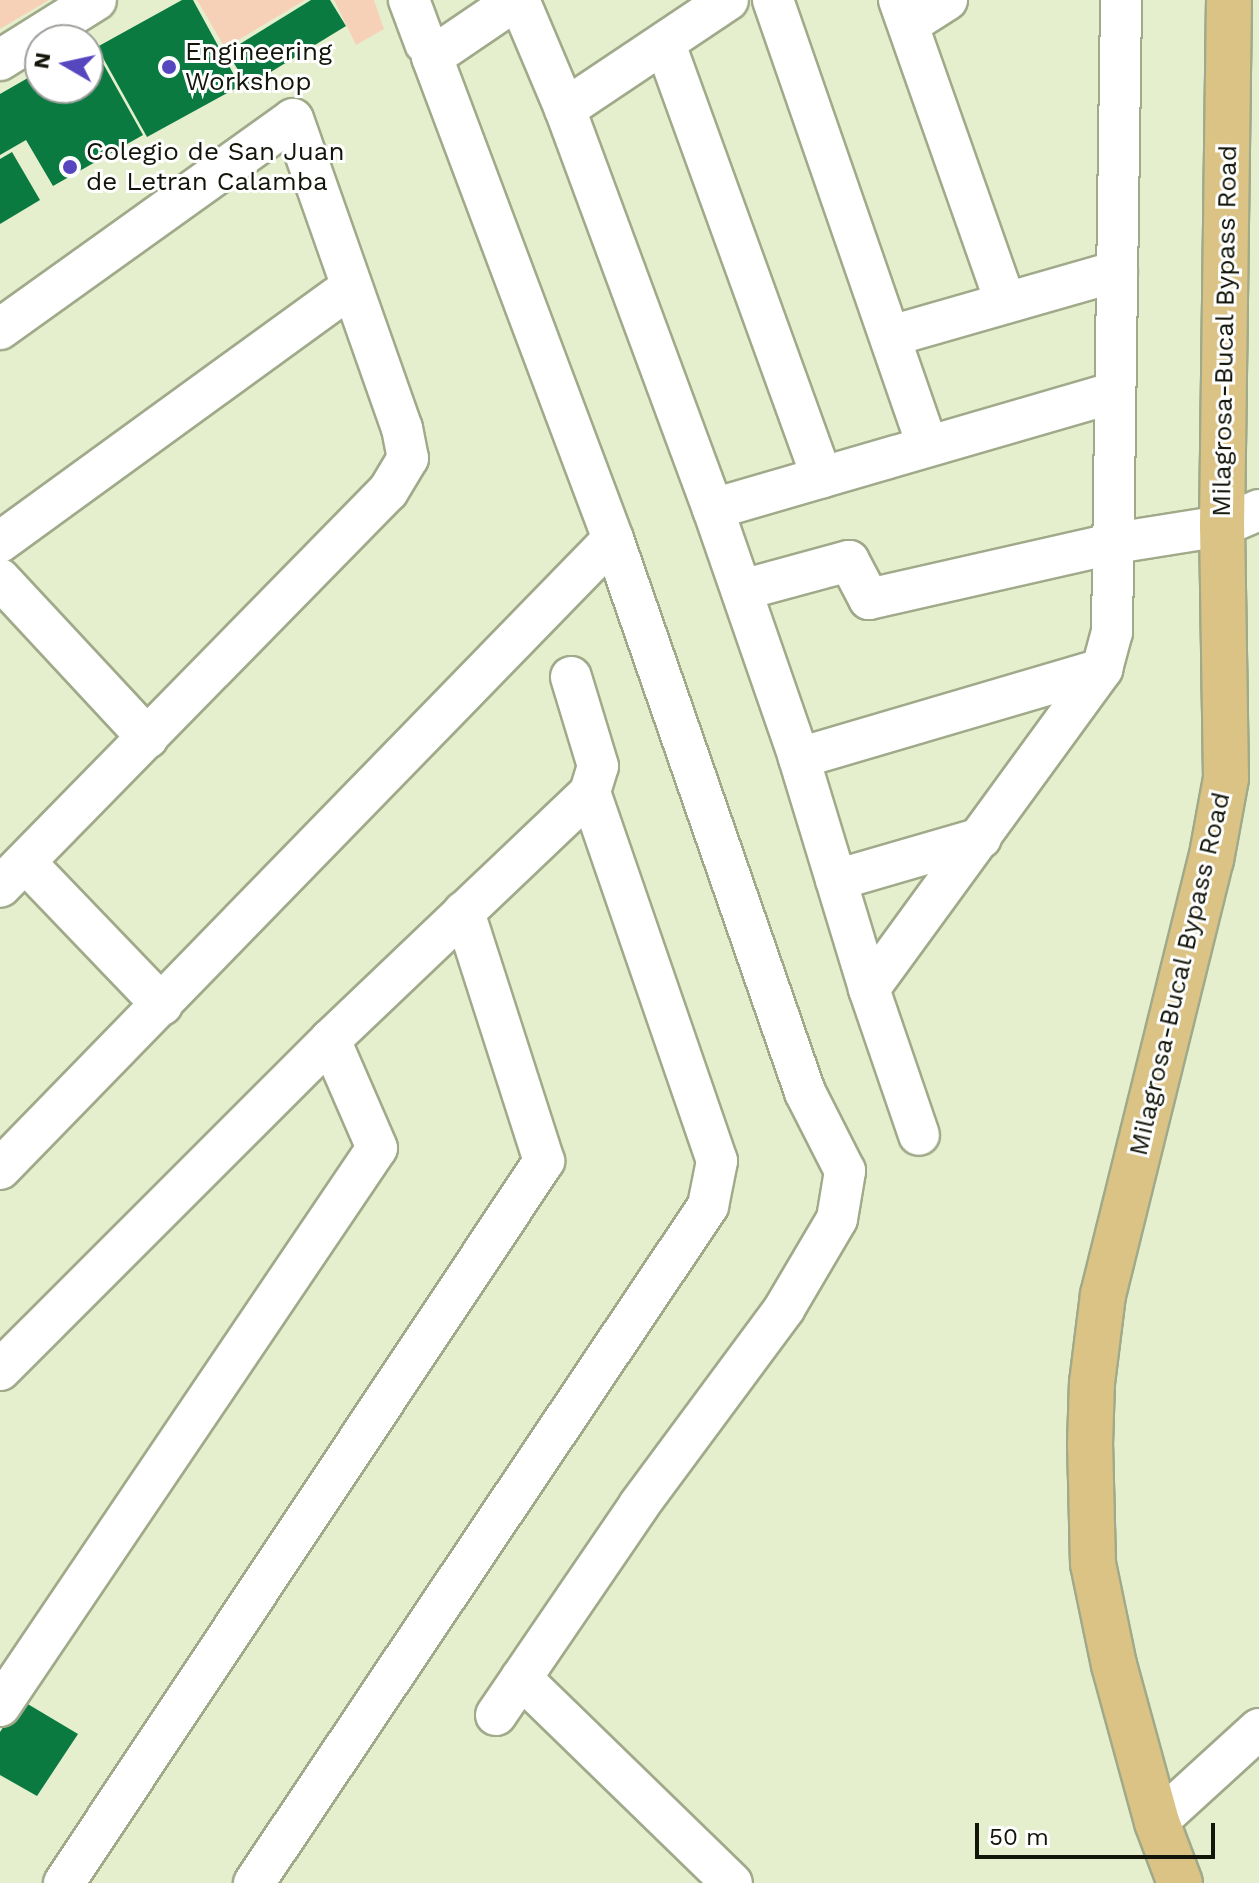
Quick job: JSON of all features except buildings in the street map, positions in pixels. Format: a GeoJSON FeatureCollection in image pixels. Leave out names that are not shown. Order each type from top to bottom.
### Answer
{"type":"FeatureCollection","features":[{"type":"Feature","properties":{"kind":"main road","name":"Milagrosa-Bucal Bypass Road"},"geometry":{"type":"LineString","coordinates":[[1180,1883],[1157,1822],[1114,1665],[1093,1564],[1092,1383],[1103,1295],[1211,860],[1226,778],[1241,518],[1229,0]]}},
{"type":"Feature","properties":{"kind":"street"},"geometry":{"type":"LineString","coordinates":[[0,60],[96,0]]}},
{"type":"Feature","properties":{"kind":"street"},"geometry":{"type":"LineString","coordinates":[[409,0],[425,43]]}},
{"type":"Feature","properties":{"kind":"street"},"geometry":{"type":"LineString","coordinates":[[496,1715],[639,1505],[784,1309],[837,1219],[845,1171],[805,1092],[613,539],[432,57],[518,0],[565,109],[742,590],[799,758],[869,989],[919,1135]]}},
{"type":"Feature","properties":{"kind":"street"},"geometry":{"type":"LineString","coordinates":[[565,109],[728,0]]}},
{"type":"Feature","properties":{"kind":"street"},"geometry":{"type":"LineString","coordinates":[[773,0],[927,445]]}},
{"type":"Feature","properties":{"kind":"street"},"geometry":{"type":"LineString","coordinates":[[947,0],[904,12],[1006,303]]}},
{"type":"Feature","properties":{"kind":"street"},"geometry":{"type":"LineString","coordinates":[[869,989],[1102,669],[1112,632],[1115,543],[1113,393],[1121,0]]}},
{"type":"Feature","properties":{"kind":"street"},"geometry":{"type":"LineString","coordinates":[[665,44],[822,477]]}},
{"type":"Feature","properties":{"kind":"street"},"geometry":{"type":"LineString","coordinates":[[0,329],[293,119],[350,288],[402,428],[408,458],[388,491],[12,875],[162,1005]]}},
{"type":"Feature","properties":{"kind":"street"},"geometry":{"type":"LineString","coordinates":[[891,336],[1117,271]]}},
{"type":"Feature","properties":{"kind":"street"},"geometry":{"type":"LineString","coordinates":[[0,542],[350,288]]}},
{"type":"Feature","properties":{"kind":"street"},"geometry":{"type":"LineString","coordinates":[[713,509],[1113,393]]}},
{"type":"Feature","properties":{"kind":"street"},"geometry":{"type":"LineString","coordinates":[[742,590],[849,561],[869,599],[1241,518]]}},
{"type":"Feature","properties":{"kind":"street"},"geometry":{"type":"LineString","coordinates":[[0,1169],[613,539]]}},
{"type":"Feature","properties":{"kind":"street"},"geometry":{"type":"LineString","coordinates":[[0,579],[148,738]]}},
{"type":"Feature","properties":{"kind":"street"},"geometry":{"type":"LineString","coordinates":[[799,758],[1102,669]]}},
{"type":"Feature","properties":{"kind":"street"},"geometry":{"type":"LineString","coordinates":[[0,1370],[330,1040],[590,792],[598,766],[571,677]]}},
{"type":"Feature","properties":{"kind":"street"},"geometry":{"type":"LineString","coordinates":[[254,1883],[708,1206],[717,1161],[590,792]]}},
{"type":"Feature","properties":{"kind":"street"},"geometry":{"type":"LineString","coordinates":[[836,880],[981,838]]}},
{"type":"Feature","properties":{"kind":"street"},"geometry":{"type":"LineString","coordinates":[[64,1883],[544,1161],[464,912]]}},
{"type":"Feature","properties":{"kind":"street"},"geometry":{"type":"LineString","coordinates":[[0,1706],[377,1148],[330,1040]]}},
{"type":"Feature","properties":{"kind":"street"},"geometry":{"type":"LineString","coordinates":[[521,1678],[732,1883]]}},
{"type":"Feature","properties":{"kind":"street"},"geometry":{"type":"LineString","coordinates":[[1157,1822],[1255,1742]]}},
{"type":"Feature","properties":{"kind":"shaded area"},"geometry":{"type":"Polygon","coordinates":[[[0,0],[49,0],[0,29],[0,0]]]}},
{"type":"Feature","properties":{"kind":"shaded area"},"geometry":{"type":"Polygon","coordinates":[[[197,0],[305,0],[225,48],[197,0]]]}},
{"type":"Feature","properties":{"kind":"shaded area"},"geometry":{"type":"Polygon","coordinates":[[[334,0],[374,0],[384,29],[356,45],[334,0]]]}},
{"type":"Feature","properties":{"kind":"place","name":"Engineering Workshop"},"geometry":{"type":"Point","coordinates":[169,67]}},
{"type":"Feature","properties":{"kind":"place","name":"Colegio de San Juan de Letran Calamba"},"geometry":{"type":"Point","coordinates":[70,167]}}]}
